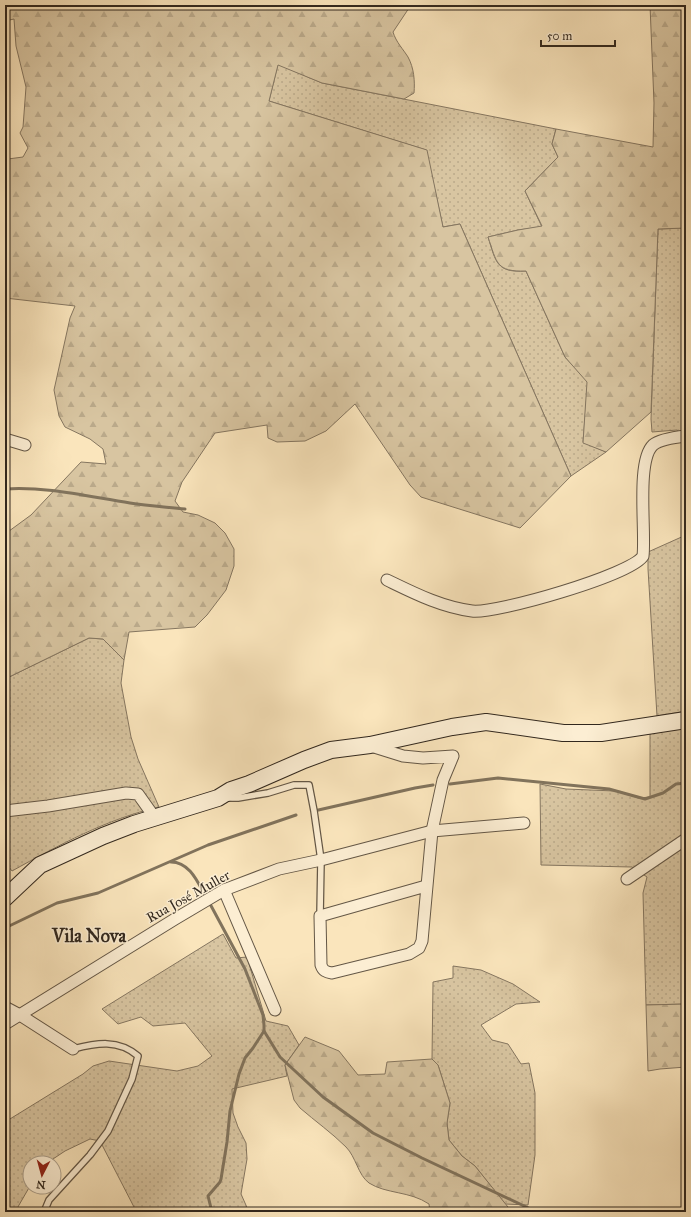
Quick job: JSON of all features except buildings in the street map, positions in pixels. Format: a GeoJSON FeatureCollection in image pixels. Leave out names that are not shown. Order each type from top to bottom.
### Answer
{"type":"FeatureCollection","features":[{"type":"Feature","properties":{"kind":"street"},"geometry":{"type":"LineString","coordinates":[[387,580],[430,600],[473,611],[487,611],[592,582],[634,564],[643,556],[644,478],[648,453],[654,445],[671,438],[686,436]]}},
{"type":"Feature","properties":{"kind":"street"},"geometry":{"type":"LineString","coordinates":[[5,439],[25,445]]}},
{"type":"Feature","properties":{"kind":"street"},"geometry":{"type":"LineString","coordinates":[[5,898],[40,865],[103,836],[134,824],[218,798],[231,790],[331,750],[370,746],[452,727],[486,722],[563,733],[593,733],[686,720]]}},
{"type":"Feature","properties":{"kind":"street"},"geometry":{"type":"LineString","coordinates":[[370,746],[404,756],[423,758],[453,756],[443,780],[432,831],[422,940],[419,948],[409,954],[332,973],[323,970],[321,965],[320,916],[426,886]]}},
{"type":"Feature","properties":{"kind":"street"},"geometry":{"type":"LineString","coordinates":[[5,811],[48,806],[126,793],[138,794],[155,818]]}},
{"type":"Feature","properties":{"kind":"street","name":"Rua José Muller"},"geometry":{"type":"LineString","coordinates":[[5,1024],[224,890],[279,869],[321,860],[432,831],[524,823]]}},
{"type":"Feature","properties":{"kind":"street"},"geometry":{"type":"LineString","coordinates":[[627,879],[686,839]]}},
{"type":"Feature","properties":{"kind":"street"},"geometry":{"type":"LineString","coordinates":[[224,890],[275,1010]]}},
{"type":"Feature","properties":{"kind":"street"},"geometry":{"type":"LineString","coordinates":[[5,1007],[73,1049]]}},
{"type":"Feature","properties":{"kind":"lane"},"geometry":{"type":"LineString","coordinates":[[218,798],[238,798],[268,793],[294,785],[309,785],[321,860],[320,916]]}},
{"type":"Feature","properties":{"kind":"lane"},"geometry":{"type":"LineString","coordinates":[[44,1212],[49,1200],[90,1155],[108,1131],[132,1079],[138,1056],[130,1049],[112,1044],[92,1044],[73,1049]]}},
{"type":"Feature","properties":{"kind":"green space"},"geometry":{"type":"Polygon","coordinates":[[[5,5],[411,5],[393,32],[412,66],[414,93],[404,99],[322,83],[278,65],[269,101],[427,150],[443,227],[460,224],[571,476],[520,528],[421,497],[410,485],[355,404],[326,431],[305,441],[277,442],[268,438],[267,425],[215,433],[182,482],[175,501],[183,512],[198,515],[215,523],[225,533],[234,549],[234,566],[226,590],[207,615],[195,627],[129,632],[124,660],[103,639],[89,638],[5,679],[5,534],[31,515],[81,462],[106,464],[103,449],[90,439],[65,427],[59,416],[54,390],[70,318],[75,306],[5,298],[5,158],[23,157],[28,148],[20,133],[23,127],[26,87],[16,46],[14,19],[5,21],[5,5]]]}},
{"type":"Feature","properties":{"kind":"green space"},"geometry":{"type":"Polygon","coordinates":[[[650,5],[686,5],[686,228],[658,229],[651,412],[606,452],[583,443],[587,382],[565,357],[526,271],[516,271],[503,268],[496,259],[488,237],[542,226],[525,191],[558,157],[552,144],[556,129],[653,147],[654,103],[650,5]]]}},
{"type":"Feature","properties":{"kind":"green space"},"geometry":{"type":"Polygon","coordinates":[[[278,64],[322,83],[556,129],[552,144],[558,157],[525,191],[542,227],[518,230],[488,237],[493,253],[503,268],[516,271],[526,271],[565,357],[588,382],[583,442],[606,452],[571,476],[460,224],[443,227],[426,150],[269,101],[278,64]]]}},
{"type":"Feature","properties":{"kind":"green space"},"geometry":{"type":"Polygon","coordinates":[[[686,228],[686,440],[684,441],[677,430],[652,432],[651,419],[658,229],[686,228]]]}},
{"type":"Feature","properties":{"kind":"green space"},"geometry":{"type":"Polygon","coordinates":[[[686,535],[686,711],[657,716],[648,552],[686,535]]]}},
{"type":"Feature","properties":{"kind":"green space"},"geometry":{"type":"Polygon","coordinates":[[[89,638],[103,639],[124,660],[121,683],[131,737],[138,759],[159,807],[121,818],[65,842],[12,871],[5,862],[5,679],[89,638]]]}},
{"type":"Feature","properties":{"kind":"green space"},"geometry":{"type":"Polygon","coordinates":[[[686,725],[686,1004],[646,1005],[643,893],[647,877],[632,867],[541,865],[540,784],[566,789],[615,791],[639,798],[650,797],[650,732],[686,725]]]}},
{"type":"Feature","properties":{"kind":"green space"},"geometry":{"type":"Polygon","coordinates":[[[223,934],[236,958],[247,957],[266,1021],[288,1026],[299,1045],[285,1065],[287,1076],[232,1089],[233,1113],[246,1143],[247,1159],[241,1194],[249,1212],[162,1212],[158,1208],[135,1209],[100,1141],[90,1139],[59,1155],[22,1155],[22,1195],[25,1195],[15,1212],[5,1212],[5,1122],[83,1074],[93,1066],[109,1061],[177,1071],[198,1066],[212,1056],[185,1023],[153,1026],[141,1017],[118,1024],[102,1009],[223,934]]]}},
{"type":"Feature","properties":{"kind":"green space"},"geometry":{"type":"Polygon","coordinates":[[[453,966],[481,970],[513,984],[540,1002],[516,1004],[481,1025],[492,1040],[508,1044],[521,1064],[529,1063],[535,1093],[535,1155],[528,1205],[505,1204],[475,1166],[462,1156],[449,1140],[447,1123],[450,1103],[438,1065],[432,1059],[433,982],[453,978],[453,966]]]}},
{"type":"Feature","properties":{"kind":"green space"},"geometry":{"type":"Polygon","coordinates":[[[686,1004],[686,1067],[648,1071],[646,1005],[686,1004]]]}},
{"type":"Feature","properties":{"kind":"green space"},"geometry":{"type":"Polygon","coordinates":[[[305,1037],[339,1051],[358,1075],[385,1074],[387,1062],[432,1059],[438,1065],[450,1103],[447,1123],[449,1140],[462,1156],[475,1166],[512,1212],[430,1212],[429,1204],[422,1200],[376,1187],[365,1180],[346,1147],[300,1108],[294,1100],[285,1065],[305,1037]]]}},
{"type":"Feature","properties":{"kind":"waterway"},"geometry":{"type":"LineString","coordinates":[[5,489],[36,489],[137,504],[185,509]]}},
{"type":"Feature","properties":{"kind":"waterway"},"geometry":{"type":"LineString","coordinates":[[450,784],[498,778],[609,789],[645,799],[663,793],[676,784],[686,783]]}},
{"type":"Feature","properties":{"kind":"waterway"},"geometry":{"type":"LineString","coordinates":[[314,811],[433,785]]}},
{"type":"Feature","properties":{"kind":"waterway"},"geometry":{"type":"LineString","coordinates":[[5,928],[57,903],[98,893],[208,845],[296,815]]}},
{"type":"Feature","properties":{"kind":"waterway"},"geometry":{"type":"LineString","coordinates":[[171,862],[178,863],[188,869],[193,874],[206,897]]}},
{"type":"Feature","properties":{"kind":"waterway"},"geometry":{"type":"LineString","coordinates":[[209,902],[245,969],[263,1015],[264,1025],[264,1031],[245,1058],[239,1074],[230,1111],[221,1179],[208,1196],[212,1212]]}},
{"type":"Feature","properties":{"kind":"waterway"},"geometry":{"type":"LineString","coordinates":[[264,1031],[280,1057],[323,1097],[373,1133],[422,1158],[537,1212]]}},
{"type":"Feature","properties":{"kind":"district","name":"Vila Nova"},"geometry":{"type":"Point","coordinates":[89,936]}}]}
